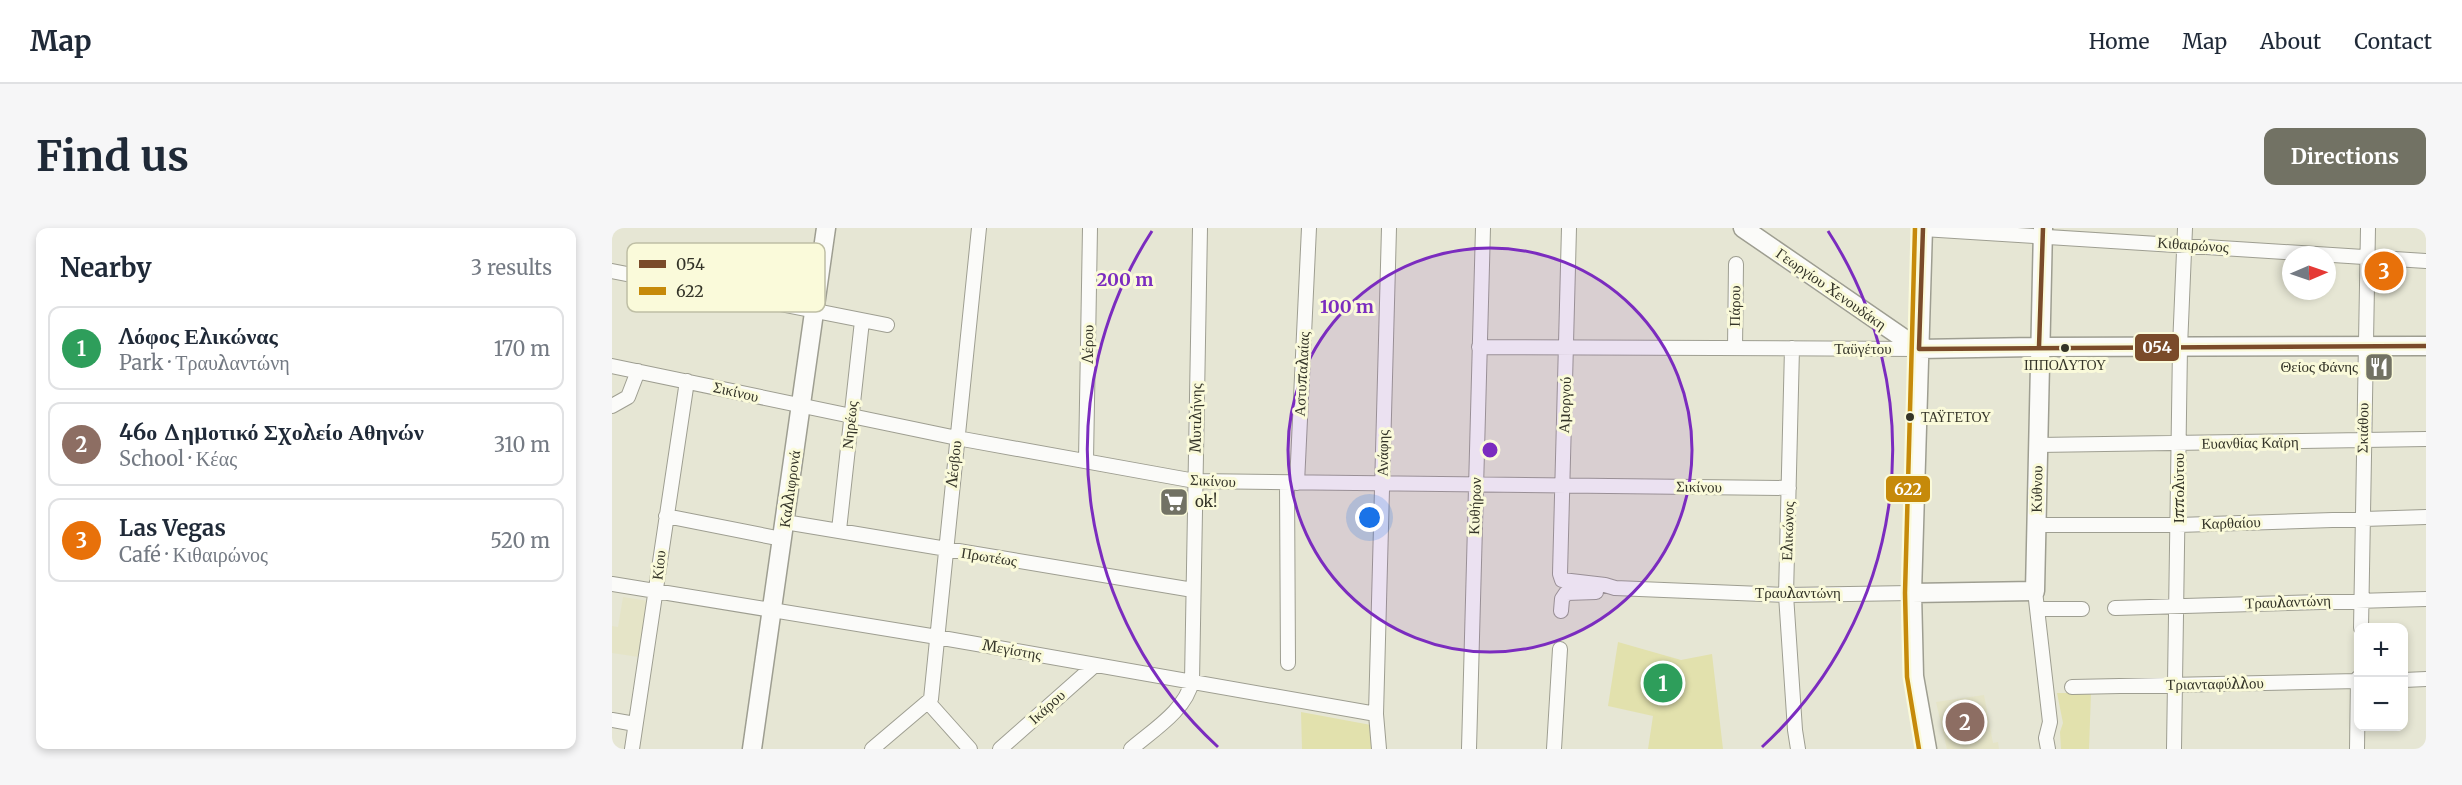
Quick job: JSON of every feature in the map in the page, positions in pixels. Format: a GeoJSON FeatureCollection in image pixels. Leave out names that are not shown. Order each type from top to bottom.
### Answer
{"type":"FeatureCollection","features":[{"type":"Feature","properties":{"kind":"street","name":"Καλλιφρονά"},"geometry":{"type":"LineString","coordinates":[[824,243],[826,228]]}},
{"type":"Feature","properties":{"kind":"street","name":"Λέσβου"},"geometry":{"type":"LineString","coordinates":[[930,700],[978,228]]}},
{"type":"Feature","properties":{"kind":"street","name":"Λέρου"},"geometry":{"type":"LineString","coordinates":[[1086,460],[1090,228]]}},
{"type":"Feature","properties":{"kind":"street","name":"Μυτιλήνης"},"geometry":{"type":"LineString","coordinates":[[1192,681],[1200,228]]}},
{"type":"Feature","properties":{"kind":"street","name":"Αστυπαλαίας"},"geometry":{"type":"LineString","coordinates":[[1288,663],[1292,484],[1309,228]]}},
{"type":"Feature","properties":{"kind":"street","name":"Ανάφης"},"geometry":{"type":"LineString","coordinates":[[1376,714],[1389,228]]}},
{"type":"Feature","properties":{"kind":"street","name":"Κυθήρων"},"geometry":{"type":"LineString","coordinates":[[1468,749],[1483,228]]}},
{"type":"Feature","properties":{"kind":"street","name":"Αμοργού"},"geometry":{"type":"LineString","coordinates":[[1562,580],[1560,574],[1568,348],[1569,228]]}},
{"type":"Feature","properties":{"kind":"street","name":"Γεωργίου Χενουδάκη"},"geometry":{"type":"LineString","coordinates":[[1743,228],[1919,350]]}},
{"type":"Feature","properties":{"kind":"street"},"geometry":{"type":"LineString","coordinates":[[1923,228],[1912,592],[1914,676],[1927,749]]}},
{"type":"Feature","properties":{"kind":"street","name":"Κιθαιρώνος"},"geometry":{"type":"LineString","coordinates":[[1923,228],[2043,232],[2185,245],[2426,261]]}},
{"type":"Feature","properties":{"kind":"street","name":"Ιππολύτου"},"geometry":{"type":"LineString","coordinates":[[2174,749],[2180,347],[2185,228]]}},
{"type":"Feature","properties":{"kind":"street","name":"Σκιάθου"},"geometry":{"type":"LineString","coordinates":[[2361,623],[2364,346],[2368,228]]}},
{"type":"Feature","properties":{"kind":"street","name":"Κύθνου"},"geometry":{"type":"LineString","coordinates":[[2043,232],[2035,591],[2050,722],[2046,738],[2048,749]]}},
{"type":"Feature","properties":{"kind":"street","name":"Πάρου"},"geometry":{"type":"LineString","coordinates":[[1735,348],[1736,264]]}},
{"type":"Feature","properties":{"kind":"street"},"geometry":{"type":"LineString","coordinates":[[612,271],[627,274]]}},
{"type":"Feature","properties":{"kind":"street","name":"Καλλιφρονά"},"geometry":{"type":"LineString","coordinates":[[752,749],[814,312]]}},
{"type":"Feature","properties":{"kind":"street"},"geometry":{"type":"LineString","coordinates":[[819,312],[887,325]]}},
{"type":"Feature","properties":{"kind":"street","name":"Νηρέως"},"geometry":{"type":"LineString","coordinates":[[839,530],[862,321]]}},
{"type":"Feature","properties":{"kind":"street","name":"Ταϋγέτου"},"geometry":{"type":"LineString","coordinates":[[1479,348],[1919,350],[2039,347],[2426,346]]}},
{"type":"Feature","properties":{"kind":"street","name":"Ελικώνος"},"geometry":{"type":"LineString","coordinates":[[1792,348],[1786,595],[1798,749]]}},
{"type":"Feature","properties":{"kind":"street","name":"Σικίνου"},"geometry":{"type":"LineString","coordinates":[[612,366],[850,417],[1195,482],[1790,488]]}},
{"type":"Feature","properties":{"kind":"street"},"geometry":{"type":"LineString","coordinates":[[612,406],[628,397],[638,371]]}},
{"type":"Feature","properties":{"kind":"street","name":"Κίου"},"geometry":{"type":"LineString","coordinates":[[632,749],[687,381]]}},
{"type":"Feature","properties":{"kind":"street","name":"Ευανθίας Καϊρη"},"geometry":{"type":"LineString","coordinates":[[2038,445],[2426,439]]}},
{"type":"Feature","properties":{"kind":"street","name":"Πρωτέως"},"geometry":{"type":"LineString","coordinates":[[666,516],[784,530],[839,530],[945,550],[1193,590]]}},
{"type":"Feature","properties":{"kind":"street","name":"Καρθαίου"},"geometry":{"type":"LineString","coordinates":[[2037,525],[2178,525],[2426,517]]}},
{"type":"Feature","properties":{"kind":"street","name":"Τραυλαντώνη"},"geometry":{"type":"LineString","coordinates":[[1562,580],[1615,588],[1786,595],[2035,591]]}},
{"type":"Feature","properties":{"kind":"street","name":"Μεγίστης"},"geometry":{"type":"LineString","coordinates":[[612,584],[772,609],[1376,714]]}},
{"type":"Feature","properties":{"kind":"street"},"geometry":{"type":"LineString","coordinates":[[1562,611],[1562,599],[1566,593],[1604,591],[1615,588]]}},
{"type":"Feature","properties":{"kind":"street","name":"Τραυλαντώνη"},"geometry":{"type":"LineString","coordinates":[[2115,608],[2426,599]]}},
{"type":"Feature","properties":{"kind":"street"},"geometry":{"type":"LineString","coordinates":[[2037,609],[2082,609]]}},
{"type":"Feature","properties":{"kind":"street"},"geometry":{"type":"LineString","coordinates":[[1554,749],[1560,649]]}},
{"type":"Feature","properties":{"kind":"street","name":"Ικάρου"},"geometry":{"type":"LineString","coordinates":[[1000,749],[1095,665]]}},
{"type":"Feature","properties":{"kind":"street","name":"Τριανταφύλλου"},"geometry":{"type":"LineString","coordinates":[[2072,687],[2354,679]]}},
{"type":"Feature","properties":{"kind":"street"},"geometry":{"type":"LineString","coordinates":[[2408,680],[2426,679]]}},
{"type":"Feature","properties":{"kind":"street"},"geometry":{"type":"LineString","coordinates":[[1131,749],[1178,708],[1189,693],[1192,681]]}},
{"type":"Feature","properties":{"kind":"street"},"geometry":{"type":"LineString","coordinates":[[881,746],[930,700],[970,749]]}},
{"type":"Feature","properties":{"kind":"street"},"geometry":{"type":"LineString","coordinates":[[1376,714],[1380,749]]}},
{"type":"Feature","properties":{"kind":"street"},"geometry":{"type":"LineString","coordinates":[[612,720],[635,724]]}},
{"type":"Feature","properties":{"kind":"street"},"geometry":{"type":"LineString","coordinates":[[2357,731],[2357,749]]}},
{"type":"Feature","properties":{"kind":"shaded area"},"geometry":{"type":"Polygon","coordinates":[[[623,597],[648,601],[639,657],[612,653],[612,626],[618,627],[623,597]]]}},
{"type":"Feature","properties":{"kind":"shaded area"},"geometry":{"type":"Polygon","coordinates":[[[1984,695],[1993,743],[1998,742],[1999,749],[1947,749],[1936,702],[1984,695]]]}},
{"type":"Feature","properties":{"kind":"green space"},"geometry":{"type":"Polygon","coordinates":[[[1618,642],[1681,660],[1712,654],[1723,749],[1648,749],[1653,716],[1608,706],[1618,642]]]}},
{"type":"Feature","properties":{"kind":"green space"},"geometry":{"type":"Polygon","coordinates":[[[2057,693],[2091,693],[2089,749],[2061,749],[2060,732],[2063,723],[2057,693]]]}},
{"type":"Feature","properties":{"kind":"green space"},"geometry":{"type":"Polygon","coordinates":[[[1301,712],[1371,725],[1371,749],[1302,749],[1301,712]]]}},
{"type":"Feature","properties":{"kind":"transit line","name":"622"},"geometry":{"type":"LineString","coordinates":[[1915,228],[1905,593],[1907,677],[1919,749]]}},
{"type":"Feature","properties":{"kind":"transit line","name":"054"},"geometry":{"type":"LineString","coordinates":[[1923,228],[1919,349],[2426,346]]}},
{"type":"Feature","properties":{"kind":"transit line","name":"054"},"geometry":{"type":"LineString","coordinates":[[2039,347],[2043,228]]}},
{"type":"Feature","properties":{"kind":"place","name":"Las Vegas"},"geometry":{"type":"Point","coordinates":[2384,271]}},
{"type":"Feature","properties":{"kind":"place","name":"ΙΠΠΟΛΥΤΟΥ"},"geometry":{"type":"Point","coordinates":[2065,348]}},
{"type":"Feature","properties":{"kind":"place","name":"Θείος Φάνης"},"geometry":{"type":"Point","coordinates":[2379,367]}},
{"type":"Feature","properties":{"kind":"place","name":"ΤΑΫΓΕΤΟΥ"},"geometry":{"type":"Point","coordinates":[1910,417]}},
{"type":"Feature","properties":{"kind":"place","name":"ok!"},"geometry":{"type":"Point","coordinates":[1174,502]}},
{"type":"Feature","properties":{"kind":"place","name":"Λόφος Ελικώνας"},"geometry":{"type":"Point","coordinates":[1663,683]}},
{"type":"Feature","properties":{"kind":"place","name":"46ο Δημοτικό Σχολείο Αθηνών"},"geometry":{"type":"Point","coordinates":[1965,722]}}]}
